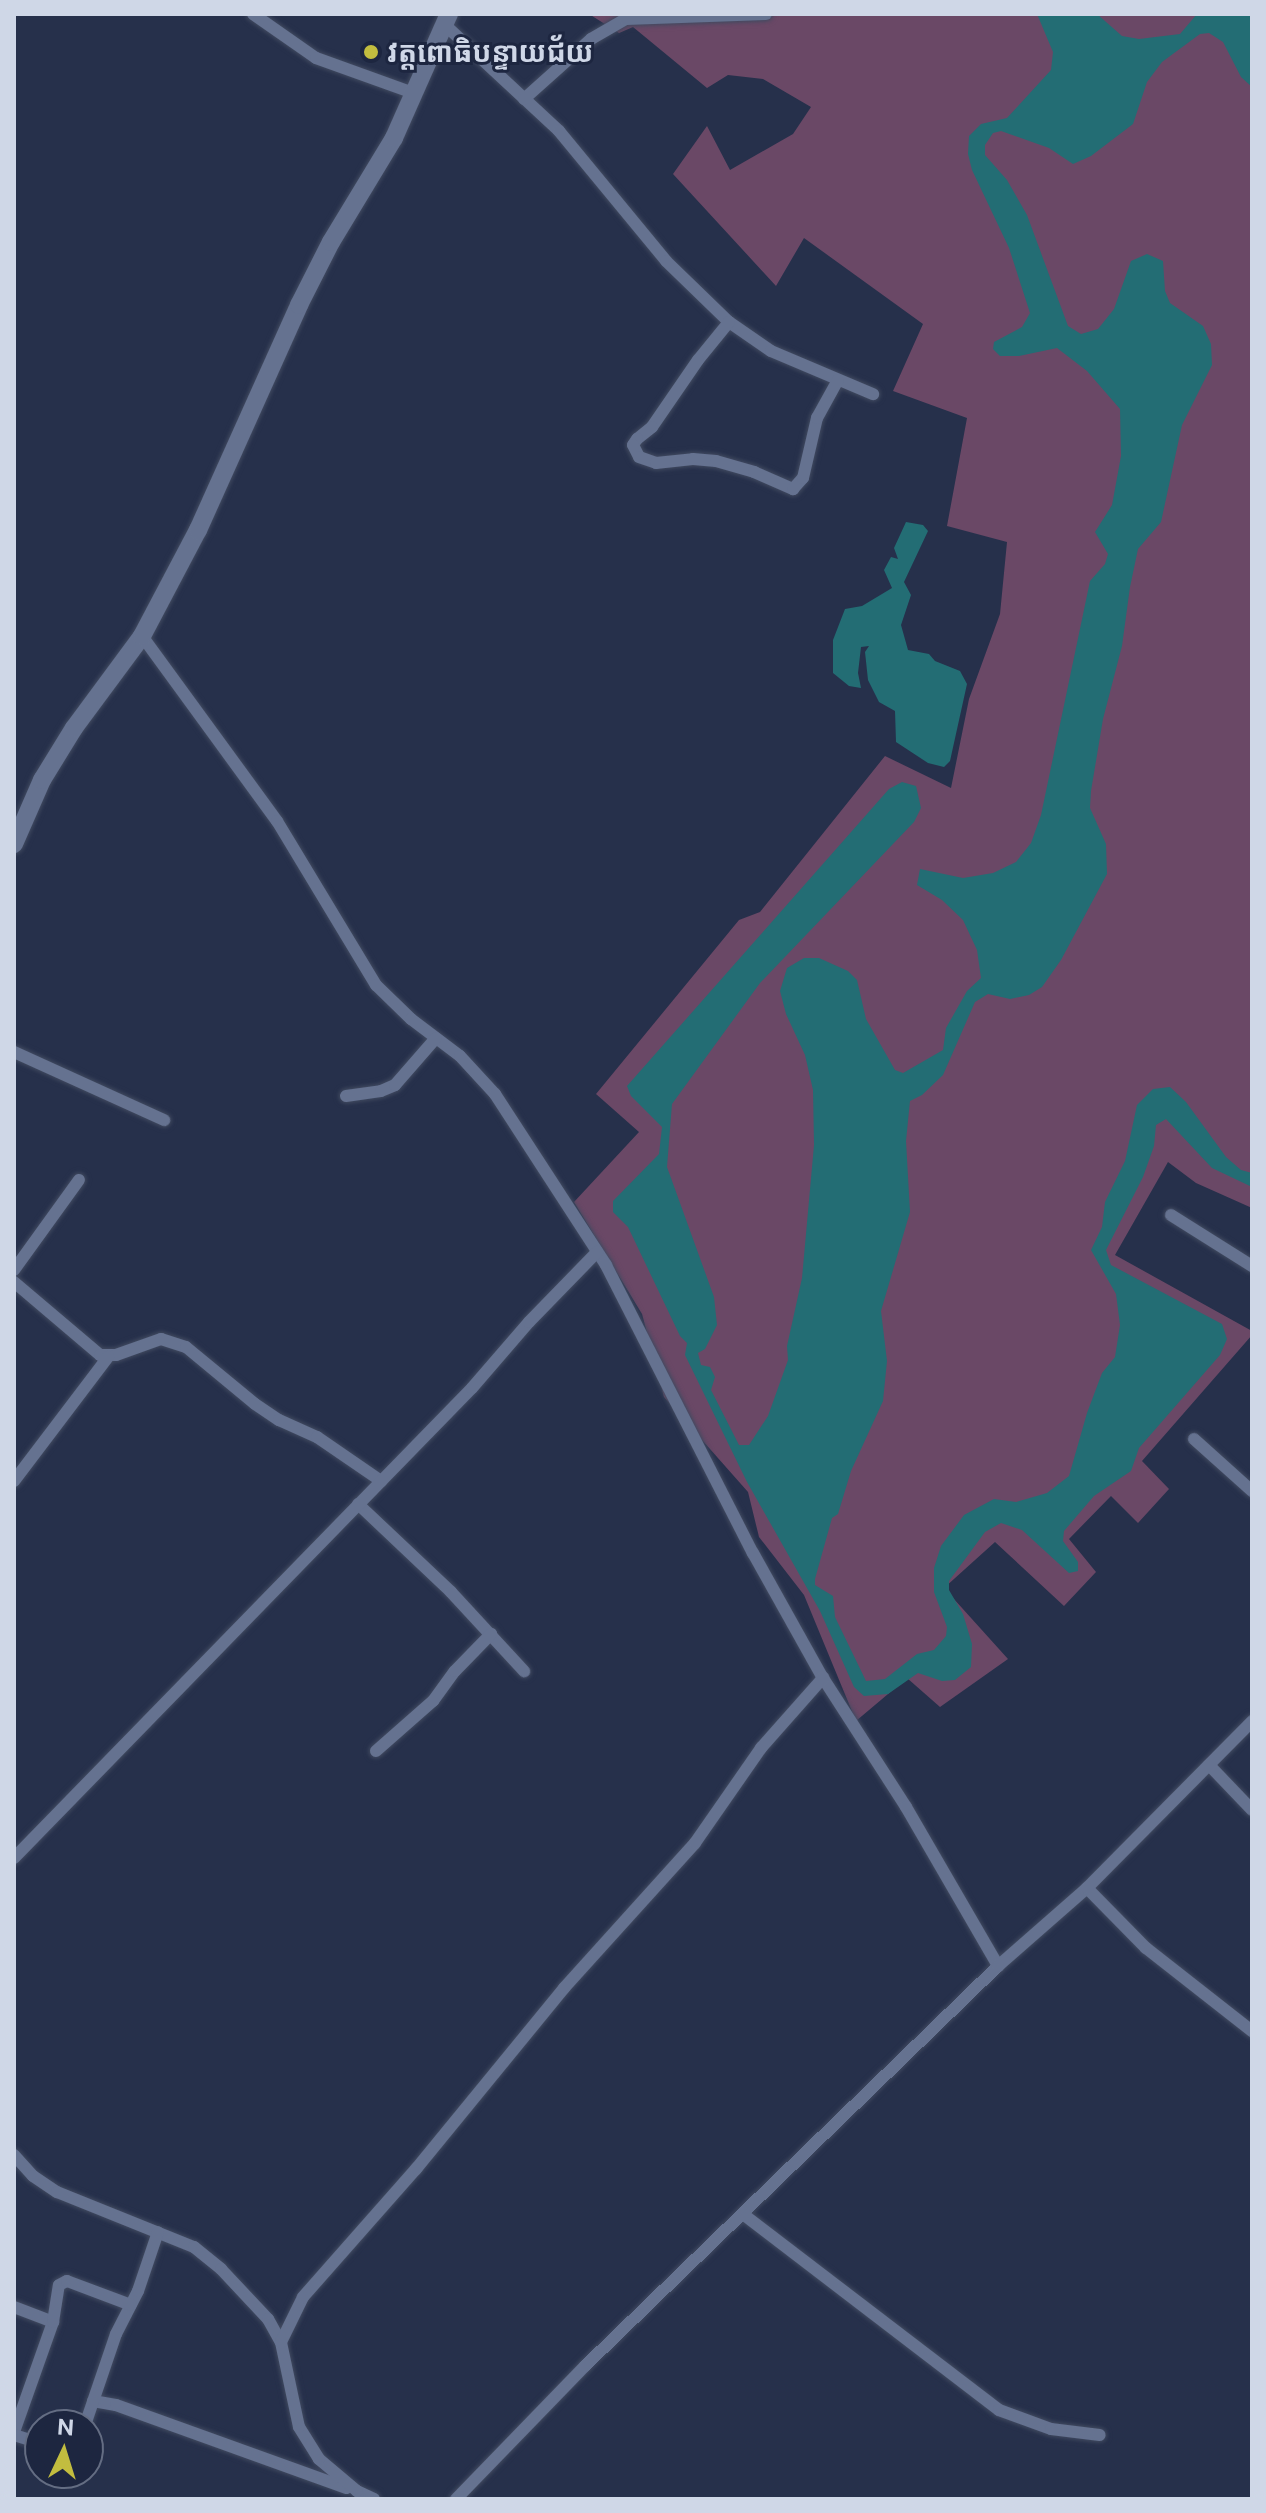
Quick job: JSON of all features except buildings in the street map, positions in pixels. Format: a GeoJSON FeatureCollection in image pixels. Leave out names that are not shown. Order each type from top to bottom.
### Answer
{"type":"FeatureCollection","features":[{"type":"Feature","properties":{"kind":"street"},"geometry":{"type":"LineString","coordinates":[[253,14],[316,58],[416,94]]}},
{"type":"Feature","properties":{"kind":"street"},"geometry":{"type":"LineString","coordinates":[[524,99],[591,39],[625,19],[766,14]]}},
{"type":"Feature","properties":{"kind":"street"},"geometry":{"type":"LineString","coordinates":[[14,844],[42,780],[74,728],[142,636],[198,530],[299,305],[416,94],[447,20],[559,131],[666,261],[729,322],[771,351],[873,394]]}},
{"type":"Feature","properties":{"kind":"street"},"geometry":{"type":"LineString","coordinates":[[729,322],[698,360],[652,427],[637,439],[634,452],[646,462],[716,461],[754,472],[793,489],[803,478],[817,418],[838,380]]}},
{"type":"Feature","properties":{"kind":"street"},"geometry":{"type":"LineString","coordinates":[[142,636],[277,821],[376,985],[460,1056],[495,1094],[597,1252],[753,1553],[823,1678],[906,1807],[998,1966]]}},
{"type":"Feature","properties":{"kind":"street"},"geometry":{"type":"LineString","coordinates":[[346,1096],[381,1091],[395,1085],[436,1038]]}},
{"type":"Feature","properties":{"kind":"street"},"geometry":{"type":"LineString","coordinates":[[14,1052],[164,1120]]}},
{"type":"Feature","properties":{"kind":"street"},"geometry":{"type":"LineString","coordinates":[[14,1270],[79,1180]]}},
{"type":"Feature","properties":{"kind":"street"},"geometry":{"type":"LineString","coordinates":[[1171,1215],[1252,1266]]}},
{"type":"Feature","properties":{"kind":"street"},"geometry":{"type":"LineString","coordinates":[[14,1858],[381,1481],[597,1252]]}},
{"type":"Feature","properties":{"kind":"street"},"geometry":{"type":"LineString","coordinates":[[14,1282],[88,1347],[108,1357]]}},
{"type":"Feature","properties":{"kind":"street"},"geometry":{"type":"LineString","coordinates":[[14,1481],[108,1357],[161,1339],[186,1347],[255,1404],[279,1420],[317,1437],[381,1481]]}},
{"type":"Feature","properties":{"kind":"street"},"geometry":{"type":"LineString","coordinates":[[1194,1439],[1252,1491]]}},
{"type":"Feature","properties":{"kind":"street"},"geometry":{"type":"LineString","coordinates":[[358,1504],[491,1634],[524,1671]]}},
{"type":"Feature","properties":{"kind":"street"},"geometry":{"type":"LineString","coordinates":[[376,1751],[433,1701],[455,1671],[491,1634]]}},
{"type":"Feature","properties":{"kind":"street"},"geometry":{"type":"LineString","coordinates":[[281,2342],[303,2297],[416,2169],[564,1988],[695,1843],[761,1748],[823,1678]]}},
{"type":"Feature","properties":{"kind":"street"},"geometry":{"type":"LineString","coordinates":[[456,2499],[585,2366],[998,1966],[1087,1888],[1251,1725]]}},
{"type":"Feature","properties":{"kind":"street"},"geometry":{"type":"LineString","coordinates":[[1209,1765],[1252,1810]]}},
{"type":"Feature","properties":{"kind":"street"},"geometry":{"type":"LineString","coordinates":[[1087,1888],[1146,1948],[1252,2031]]}},
{"type":"Feature","properties":{"kind":"street"},"geometry":{"type":"LineString","coordinates":[[14,2155],[33,2176],[57,2192],[194,2247],[221,2269],[268,2319],[281,2342],[299,2427],[319,2459],[357,2491]]}},
{"type":"Feature","properties":{"kind":"street"},"geometry":{"type":"LineString","coordinates":[[744,2215],[999,2410],[1051,2429],[1100,2435]]}},
{"type":"Feature","properties":{"kind":"street"},"geometry":{"type":"LineString","coordinates":[[90,2409],[116,2334],[131,2305],[158,2232]]}},
{"type":"Feature","properties":{"kind":"street"},"geometry":{"type":"LineString","coordinates":[[14,2433],[53,2322],[59,2285],[67,2281],[131,2305]]}},
{"type":"Feature","properties":{"kind":"street"},"geometry":{"type":"LineString","coordinates":[[14,2307],[53,2322]]}},
{"type":"Feature","properties":{"kind":"street"},"geometry":{"type":"LineString","coordinates":[[93,2401],[116,2405],[374,2499]]}},
{"type":"Feature","properties":{"kind":"shaded area"},"geometry":{"type":"Polygon","coordinates":[[[589,14],[1252,14],[1252,1208],[1196,1183],[1168,1162],[1115,1255],[1252,1331],[1252,1335],[1142,1461],[1169,1489],[1138,1523],[1111,1496],[1069,1539],[1096,1572],[1064,1606],[995,1542],[944,1588],[1008,1659],[940,1707],[907,1678],[856,1721],[804,1595],[759,1537],[748,1492],[664,1397],[642,1314],[574,1202],[639,1132],[596,1094],[739,920],[760,912],[885,756],[951,788],[969,699],[1000,614],[1007,542],[947,526],[967,418],[893,391],[923,324],[804,238],[776,286],[673,174],[707,126],[730,170],[793,134],[811,107],[763,79],[728,75],[707,88],[633,27],[619,33],[589,14]]]}},
{"type":"Feature","properties":{"kind":"shaded area"},"geometry":{"type":"Polygon","coordinates":[[[1037,14],[1097,14],[1122,36],[1139,39],[1180,34],[1197,14],[1252,14],[1252,87],[1241,77],[1223,42],[1209,33],[1200,34],[1162,62],[1147,82],[1133,124],[1091,156],[1073,164],[1049,148],[1001,131],[993,133],[985,145],[985,155],[1007,180],[1027,215],[1068,326],[1081,334],[1098,329],[1114,309],[1131,261],[1147,254],[1163,261],[1165,291],[1170,303],[1203,326],[1211,344],[1212,365],[1182,425],[1161,522],[1138,549],[1130,587],[1122,646],[1103,719],[1091,791],[1090,808],[1106,844],[1107,874],[1061,960],[1042,987],[1029,995],[1010,999],[988,994],[975,1002],[943,1075],[922,1095],[910,1101],[906,1141],[910,1212],[881,1311],[887,1361],[883,1401],[851,1471],[838,1514],[832,1518],[815,1579],[815,1585],[833,1596],[835,1617],[866,1681],[885,1679],[917,1654],[934,1650],[946,1636],[947,1627],[934,1592],[934,1568],[941,1546],[964,1515],[994,1499],[1016,1502],[1047,1493],[1069,1476],[1102,1373],[1115,1357],[1120,1325],[1116,1294],[1091,1250],[1102,1227],[1105,1202],[1125,1161],[1137,1105],[1153,1089],[1170,1087],[1186,1102],[1226,1157],[1241,1170],[1252,1173],[1252,1187],[1212,1168],[1166,1119],[1156,1125],[1154,1146],[1143,1177],[1106,1250],[1111,1265],[1222,1324],[1227,1339],[1220,1355],[1139,1448],[1131,1471],[1094,1496],[1064,1531],[1063,1541],[1078,1562],[1078,1571],[1069,1573],[1022,1530],[1001,1523],[985,1532],[949,1581],[949,1590],[963,1614],[972,1644],[971,1667],[955,1680],[942,1681],[918,1673],[888,1694],[864,1696],[854,1687],[820,1611],[747,1482],[685,1355],[687,1343],[680,1336],[628,1227],[613,1212],[613,1201],[659,1154],[662,1127],[631,1096],[627,1086],[889,789],[902,782],[916,786],[921,808],[914,822],[760,983],[672,1104],[667,1167],[714,1297],[717,1325],[705,1349],[698,1353],[701,1365],[710,1367],[715,1377],[711,1390],[739,1445],[749,1445],[768,1416],[788,1360],[787,1346],[802,1278],[814,1145],[813,1090],[805,1055],[786,1014],[780,991],[787,968],[804,958],[819,958],[848,971],[857,980],[866,1019],[895,1070],[903,1073],[943,1050],[946,1028],[967,991],[981,978],[977,950],[963,920],[942,900],[917,885],[920,869],[963,878],[993,873],[1016,862],[1031,843],[1041,815],[1090,581],[1105,564],[1108,554],[1095,532],[1112,505],[1121,456],[1120,409],[1087,371],[1057,348],[1019,356],[1000,356],[993,349],[994,342],[1022,327],[1030,313],[1009,248],[972,170],[968,154],[969,136],[981,124],[1007,118],[1051,70],[1053,52],[1037,14]]]}},
{"type":"Feature","properties":{"kind":"shaded area"},"geometry":{"type":"Polygon","coordinates":[[[906,522],[923,525],[928,531],[904,582],[911,595],[901,625],[908,650],[929,654],[935,661],[960,671],[967,684],[950,761],[944,767],[928,763],[896,742],[895,711],[879,702],[868,680],[865,652],[869,646],[861,647],[858,673],[861,688],[849,686],[833,673],[833,640],[845,609],[862,606],[892,588],[884,570],[891,557],[898,559],[894,548],[906,522]]]}},
{"type":"Feature","properties":{"kind":"place","name":"វត្តពោធិបន្ទាយជ័យ"},"geometry":{"type":"Point","coordinates":[371,52]}}]}
